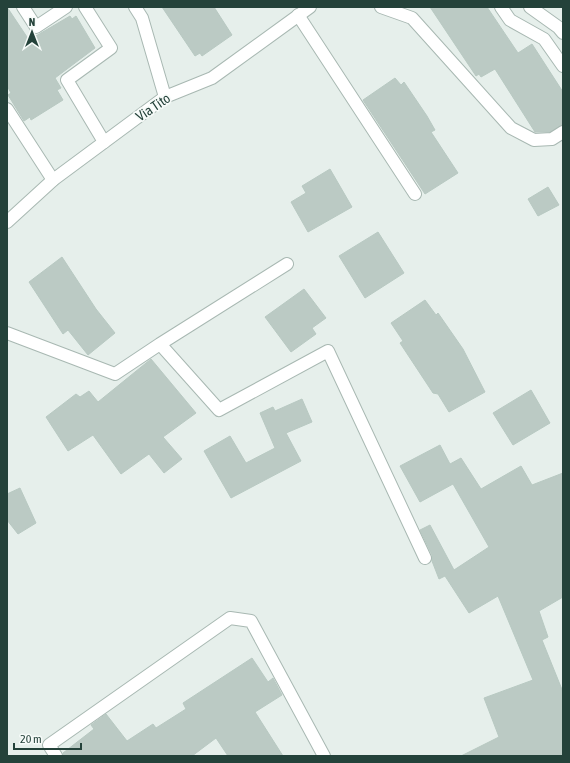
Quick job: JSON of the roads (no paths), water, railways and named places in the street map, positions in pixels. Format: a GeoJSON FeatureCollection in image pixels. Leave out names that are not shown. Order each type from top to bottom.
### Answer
{"type":"FeatureCollection","features":[{"type":"Feature","properties":{"kind":"street"},"geometry":{"type":"LineString","coordinates":[[23,7],[36,27],[66,7]]}},
{"type":"Feature","properties":{"kind":"street"},"geometry":{"type":"LineString","coordinates":[[85,7],[111,48],[67,80],[104,142]]}},
{"type":"Feature","properties":{"kind":"street"},"geometry":{"type":"LineString","coordinates":[[135,7],[142,18],[165,97]]}},
{"type":"Feature","properties":{"kind":"street","name":"Via Tito"},"geometry":{"type":"LineString","coordinates":[[7,222],[53,180],[165,97],[212,78],[310,7]]}},
{"type":"Feature","properties":{"kind":"street"},"geometry":{"type":"LineString","coordinates":[[381,7],[412,18],[511,128],[534,140],[552,139],[563,132]]}},
{"type":"Feature","properties":{"kind":"street"},"geometry":{"type":"LineString","coordinates":[[501,7],[510,20],[544,39],[563,66]]}},
{"type":"Feature","properties":{"kind":"street"},"geometry":{"type":"LineString","coordinates":[[530,7],[558,27],[563,33]]}},
{"type":"Feature","properties":{"kind":"street"},"geometry":{"type":"LineString","coordinates":[[298,15],[415,194]]}},
{"type":"Feature","properties":{"kind":"street"},"geometry":{"type":"LineString","coordinates":[[7,109],[53,180]]}},
{"type":"Feature","properties":{"kind":"street"},"geometry":{"type":"LineString","coordinates":[[7,333],[115,374],[287,264]]}},
{"type":"Feature","properties":{"kind":"street"},"geometry":{"type":"LineString","coordinates":[[160,344],[219,410],[328,351],[425,558]]}},
{"type":"Feature","properties":{"kind":"street"},"geometry":{"type":"LineString","coordinates":[[56,756],[49,745],[230,618],[251,621],[324,756]]}}]}
